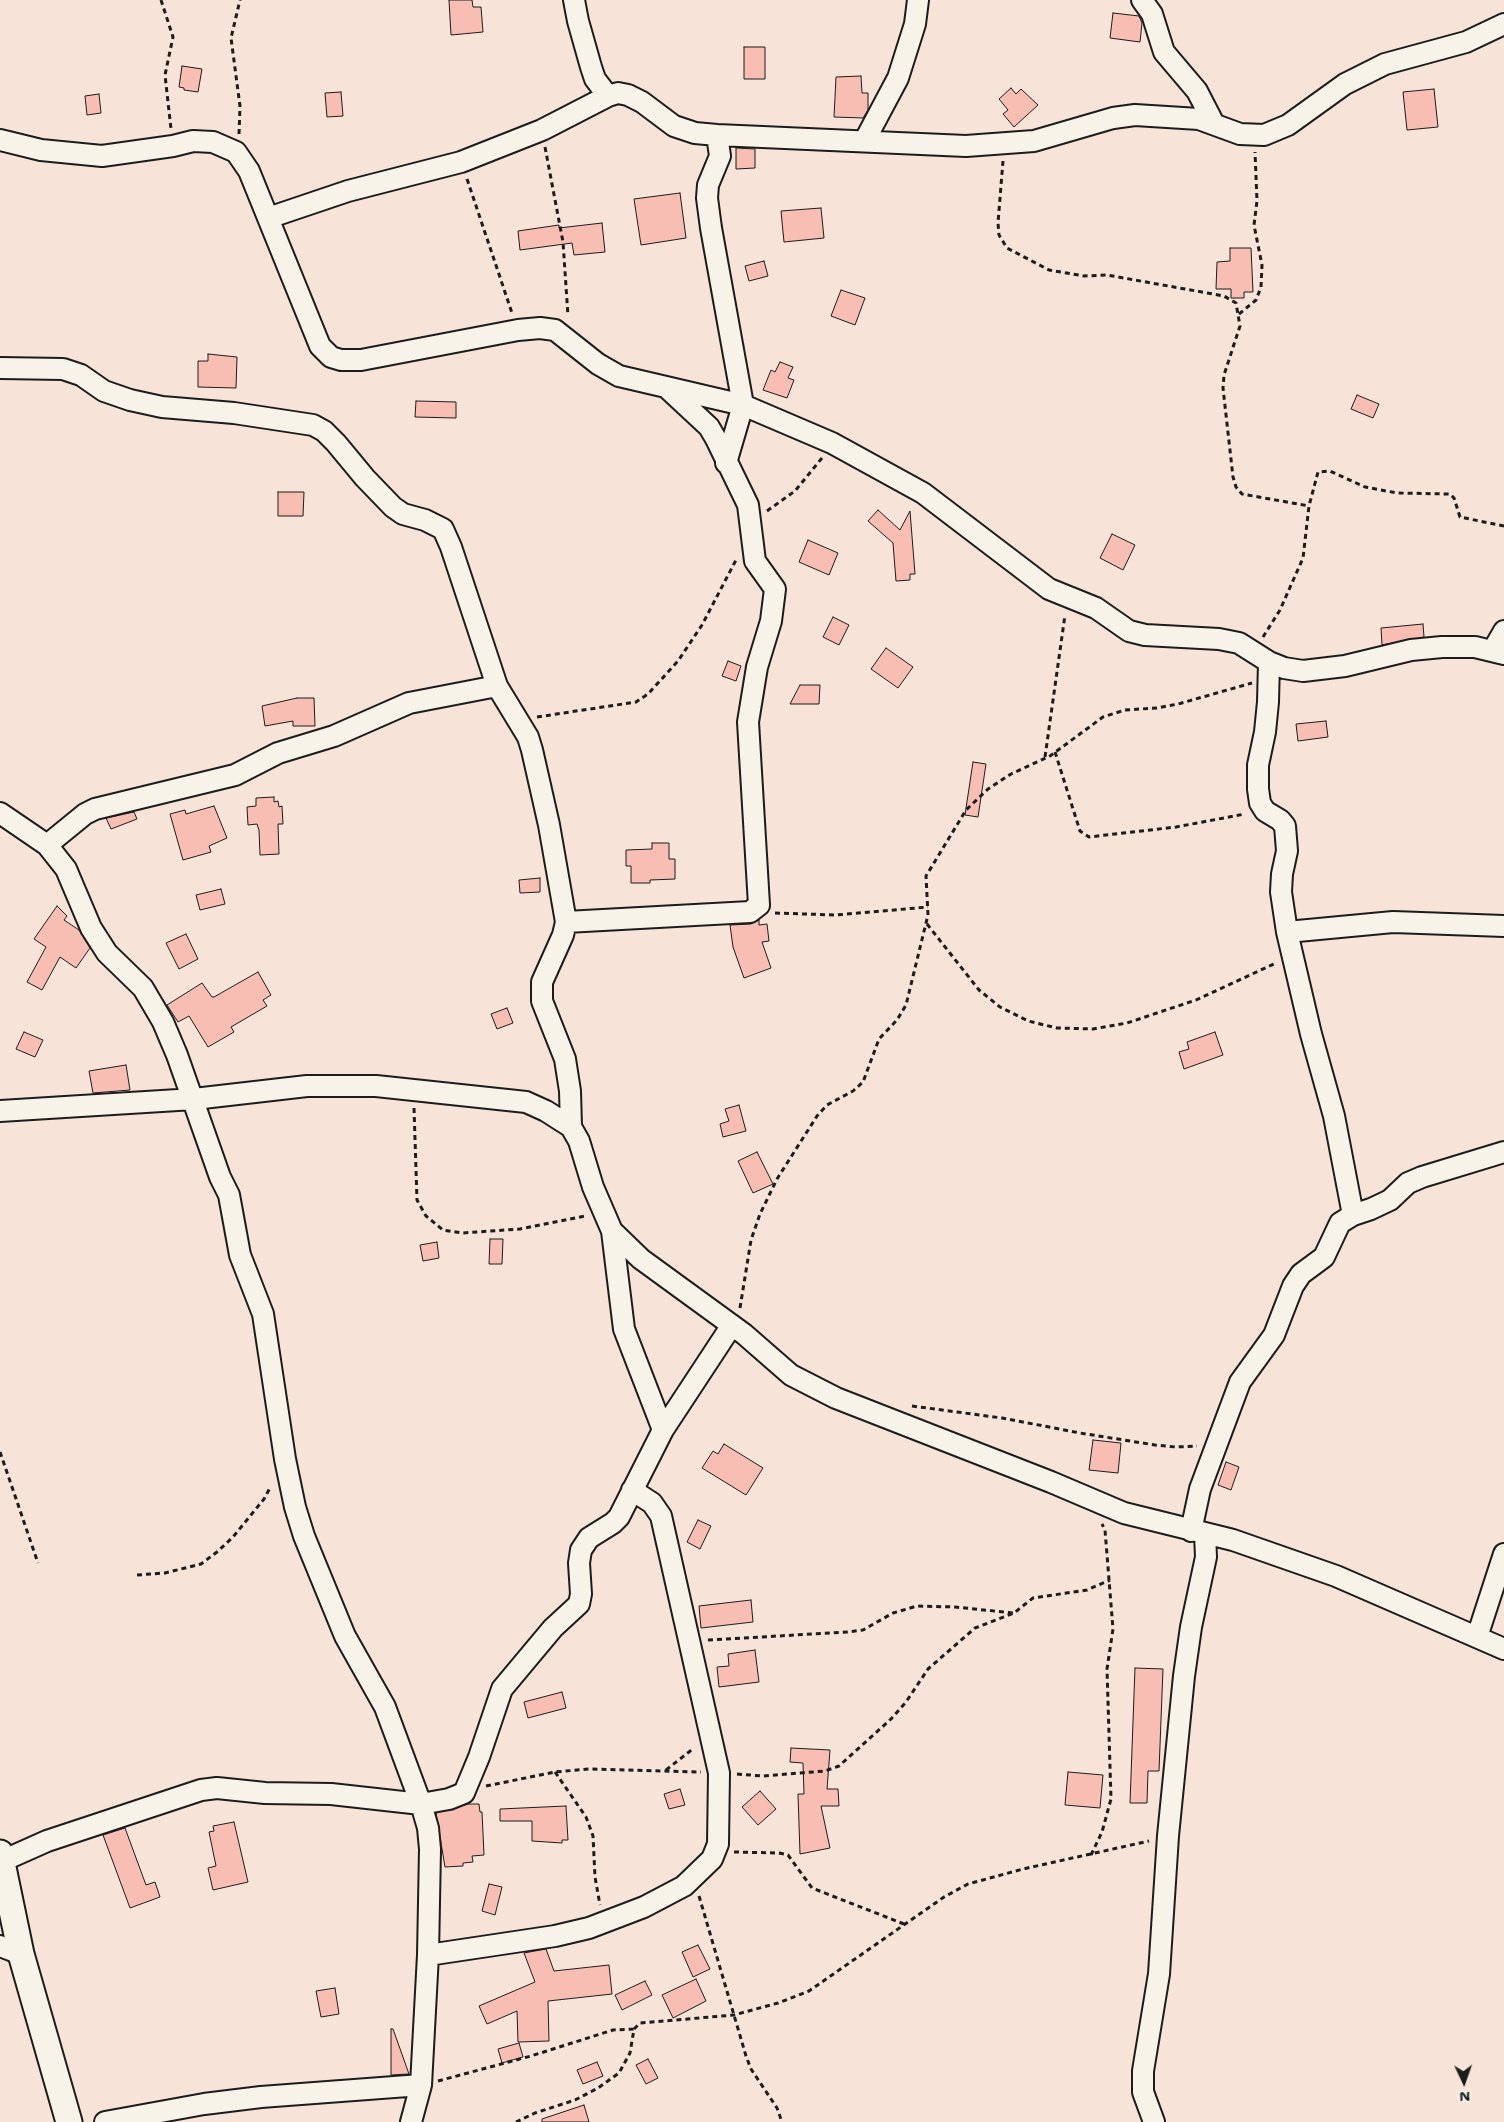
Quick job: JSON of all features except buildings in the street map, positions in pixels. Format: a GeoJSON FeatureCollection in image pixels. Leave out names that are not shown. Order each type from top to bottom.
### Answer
{"type":"FeatureCollection","features":[{"type":"Feature","properties":{"kind":"street"},"geometry":{"type":"LineString","coordinates":[[574,0],[578,21],[595,79],[608,96]]}},
{"type":"Feature","properties":{"kind":"street"},"geometry":{"type":"LineString","coordinates":[[866,140],[898,78],[914,24],[918,0]]}},
{"type":"Feature","properties":{"kind":"street"},"geometry":{"type":"LineString","coordinates":[[1142,0],[1152,14],[1164,52],[1197,91],[1213,122]]}},
{"type":"Feature","properties":{"kind":"street"},"geometry":{"type":"LineString","coordinates":[[268,218],[348,191],[461,162],[542,130],[608,96],[618,93],[628,95],[642,102],[674,126],[695,133],[717,136],[866,140],[924,146],[1004,143],[1034,141],[1113,118],[1135,115],[1183,117],[1213,122],[1240,134],[1264,135],[1288,126],[1345,84],[1385,64],[1466,42],[1504,24]]}},
{"type":"Feature","properties":{"kind":"street"},"geometry":{"type":"LineString","coordinates":[[717,136],[720,156],[708,185],[708,198],[743,405],[726,463]]}},
{"type":"Feature","properties":{"kind":"street"},"geometry":{"type":"LineString","coordinates":[[0,140],[41,150],[102,156],[173,146],[193,141],[213,142],[236,152],[249,171],[320,346],[331,357],[341,360],[361,360],[518,330],[540,328],[556,330],[609,372],[743,405],[832,443],[922,493],[1049,588],[1096,608],[1129,631],[1162,637],[1219,639],[1239,643],[1263,664],[1302,671],[1322,670],[1411,650],[1475,647],[1499,652],[1504,631]]}},
{"type":"Feature","properties":{"kind":"street"},"geometry":{"type":"LineString","coordinates":[[0,368],[63,369],[81,375],[104,391],[130,400],[162,407],[202,409],[300,422],[324,431],[393,507],[404,514],[424,520],[443,529],[452,547],[497,686],[517,719],[532,750],[566,922],[563,936],[542,982],[542,1001],[565,1059],[570,1091],[570,1127]]}},
{"type":"Feature","properties":{"kind":"street"},"geometry":{"type":"LineString","coordinates":[[566,922],[750,912],[759,905],[760,896],[748,722],[757,667],[776,595],[772,583],[761,572],[755,561],[748,506],[708,427],[666,387]]}},
{"type":"Feature","properties":{"kind":"street"},"geometry":{"type":"LineString","coordinates":[[1263,664],[1265,732],[1258,765],[1260,803],[1265,811],[1280,820],[1285,826],[1287,838],[1281,892],[1291,956],[1334,1116],[1353,1215]]}},
{"type":"Feature","properties":{"kind":"street"},"geometry":{"type":"LineString","coordinates":[[48,845],[85,814],[95,809],[235,775],[278,753],[334,736],[409,703],[497,686]]}},
{"type":"Feature","properties":{"kind":"street"},"geometry":{"type":"LineString","coordinates":[[0,813],[48,845],[66,870],[91,928],[107,953],[143,988],[163,1022],[194,1099],[220,1178],[229,1195],[240,1254],[263,1314],[295,1508],[304,1536],[345,1636],[385,1707],[421,1804],[428,1828],[430,1849],[428,1955],[421,2085],[411,2122]]}},
{"type":"Feature","properties":{"kind":"street"},"geometry":{"type":"LineString","coordinates":[[1287,932],[1393,922],[1504,926]]}},
{"type":"Feature","properties":{"kind":"street"},"geometry":{"type":"LineString","coordinates":[[0,1111],[194,1099],[307,1086],[413,1089],[526,1102],[546,1111],[570,1127],[579,1141],[603,1212],[612,1231],[624,1329],[663,1430]]}},
{"type":"Feature","properties":{"kind":"street"},"geometry":{"type":"LineString","coordinates":[[1154,2122],[1143,2092],[1143,2071],[1159,1974],[1168,1836],[1184,1676],[1192,1619],[1206,1557],[1198,1532],[1200,1489],[1218,1439],[1240,1382],[1274,1335],[1293,1286],[1302,1274],[1324,1257],[1340,1223],[1353,1215],[1390,1200],[1408,1183],[1422,1176],[1504,1152]]}},
{"type":"Feature","properties":{"kind":"street"},"geometry":{"type":"LineString","coordinates":[[612,1231],[641,1259],[734,1326],[791,1375],[836,1398],[1124,1513],[1233,1540],[1336,1576],[1504,1649]]}},
{"type":"Feature","properties":{"kind":"street"},"geometry":{"type":"LineString","coordinates":[[69,2122],[11,1950],[1,1857],[201,1790],[217,1788],[265,1793],[332,1794],[421,1804],[449,1799],[464,1793],[479,1758],[502,1689],[553,1628],[579,1604],[581,1594],[579,1563],[582,1550],[589,1538],[613,1524],[619,1517],[663,1430],[734,1326]]}},
{"type":"Feature","properties":{"kind":"street"},"geometry":{"type":"LineString","coordinates":[[428,1955],[555,1936],[602,1923],[644,1907],[684,1886],[712,1859],[718,1844],[720,1773],[688,1641],[661,1516],[652,1503],[632,1490]]}},
{"type":"Feature","properties":{"kind":"street"},"geometry":{"type":"LineString","coordinates":[[1476,1637],[1504,1554]]}},
{"type":"Feature","properties":{"kind":"street"},"geometry":{"type":"LineString","coordinates":[[105,2122],[204,2104],[261,2097],[421,2085]]}},
{"type":"Feature","properties":{"kind":"path"},"geometry":{"type":"LineString","coordinates":[[160,0],[173,37],[165,75],[173,146]]}},
{"type":"Feature","properties":{"kind":"path"},"geometry":{"type":"LineString","coordinates":[[236,152],[240,126],[240,106],[231,38],[232,23],[240,0]]}},
{"type":"Feature","properties":{"kind":"path"},"geometry":{"type":"LineString","coordinates":[[542,130],[563,242],[569,339]]}},
{"type":"Feature","properties":{"kind":"path"},"geometry":{"type":"LineString","coordinates":[[1239,314],[1256,300],[1261,287],[1262,265],[1254,225],[1256,201],[1255,136]]}},
{"type":"Feature","properties":{"kind":"path"},"geometry":{"type":"LineString","coordinates":[[1004,143],[998,223],[999,235],[1007,248],[1049,270],[1084,276],[1106,275],[1224,296],[1236,303],[1240,326],[1224,375],[1223,388],[1233,477],[1236,487],[1242,494],[1309,506]]}},
{"type":"Feature","properties":{"kind":"path"},"geometry":{"type":"LineString","coordinates":[[461,162],[518,330]]}},
{"type":"Feature","properties":{"kind":"path"},"geometry":{"type":"LineString","coordinates":[[517,719],[636,702],[648,694],[678,661],[702,625],[750,527],[795,492],[813,472],[832,443]]}},
{"type":"Feature","properties":{"kind":"path"},"geometry":{"type":"LineString","coordinates":[[734,1326],[751,1240],[760,1214],[777,1179],[817,1116],[827,1105],[853,1091],[863,1082],[878,1039],[897,1020],[906,1005],[927,923],[926,876],[966,810],[988,789],[1011,774],[1055,752],[1103,717],[1115,712],[1171,705],[1263,664],[1280,610],[1303,558],[1309,506],[1318,472],[1330,471],[1365,487],[1397,492],[1450,494],[1454,498],[1460,517],[1504,526]]}},
{"type":"Feature","properties":{"kind":"path"},"geometry":{"type":"LineString","coordinates":[[1045,758],[1068,596]]}},
{"type":"Feature","properties":{"kind":"path"},"geometry":{"type":"LineString","coordinates":[[1055,752],[1080,832],[1089,837],[1176,827],[1265,811]]}},
{"type":"Feature","properties":{"kind":"path"},"geometry":{"type":"LineString","coordinates":[[750,912],[836,915],[928,907]]}},
{"type":"Feature","properties":{"kind":"path"},"geometry":{"type":"LineString","coordinates":[[927,923],[979,990],[1000,1007],[1028,1021],[1057,1028],[1093,1029],[1127,1023],[1161,1013],[1213,992],[1291,956]]}},
{"type":"Feature","properties":{"kind":"path"},"geometry":{"type":"LineString","coordinates":[[413,1089],[417,1200],[426,1216],[443,1230],[462,1233],[520,1229],[603,1212]]}},
{"type":"Feature","properties":{"kind":"path"},"geometry":{"type":"LineString","coordinates":[[910,1406],[1002,1418],[1080,1433],[1176,1447],[1192,1447],[1218,1439]]}},
{"type":"Feature","properties":{"kind":"path"},"geometry":{"type":"LineString","coordinates":[[0,1452],[38,1563]]}},
{"type":"Feature","properties":{"kind":"path"},"geometry":{"type":"LineString","coordinates":[[137,1575],[164,1573],[200,1564],[217,1552],[264,1499],[286,1459]]}},
{"type":"Feature","properties":{"kind":"path"},"geometry":{"type":"LineString","coordinates":[[1091,1499],[1105,1530],[1113,1629],[1107,1669],[1111,1799],[1102,1832],[1091,1855]]}},
{"type":"Feature","properties":{"kind":"path"},"geometry":{"type":"LineString","coordinates":[[464,1793],[489,1785],[554,1772],[607,1769],[763,1776],[825,1772],[839,1766],[891,1719],[906,1702],[928,1669],[975,1628],[1014,1613],[1033,1598],[1047,1594],[1070,1594],[1087,1590],[1110,1580]]}},
{"type":"Feature","properties":{"kind":"path"},"geometry":{"type":"LineString","coordinates":[[688,1641],[729,1640],[863,1630],[894,1613],[917,1606],[1014,1613]]}},
{"type":"Feature","properties":{"kind":"path"},"geometry":{"type":"LineString","coordinates":[[665,1771],[710,1735]]}},
{"type":"Feature","properties":{"kind":"path"},"geometry":{"type":"LineString","coordinates":[[554,1772],[586,1817],[594,1836],[595,1877],[602,1923]]}},
{"type":"Feature","properties":{"kind":"path"},"geometry":{"type":"LineString","coordinates":[[516,2122],[535,2112],[575,2100],[598,2088],[619,2072],[630,2053],[634,2029],[640,2023],[734,2015],[778,2003],[809,1991],[944,1897],[968,1884],[1023,1869],[1168,1836]]}},
{"type":"Feature","properties":{"kind":"path"},"geometry":{"type":"LineString","coordinates":[[714,1852],[779,1853],[788,1855],[812,1888],[905,1924]]}},
{"type":"Feature","properties":{"kind":"path"},"geometry":{"type":"LineString","coordinates":[[694,1878],[751,2069],[777,2108],[782,2122]]}},
{"type":"Feature","properties":{"kind":"path"},"geometry":{"type":"LineString","coordinates":[[421,2085],[531,2056],[613,2030],[634,2029]]}}]}
